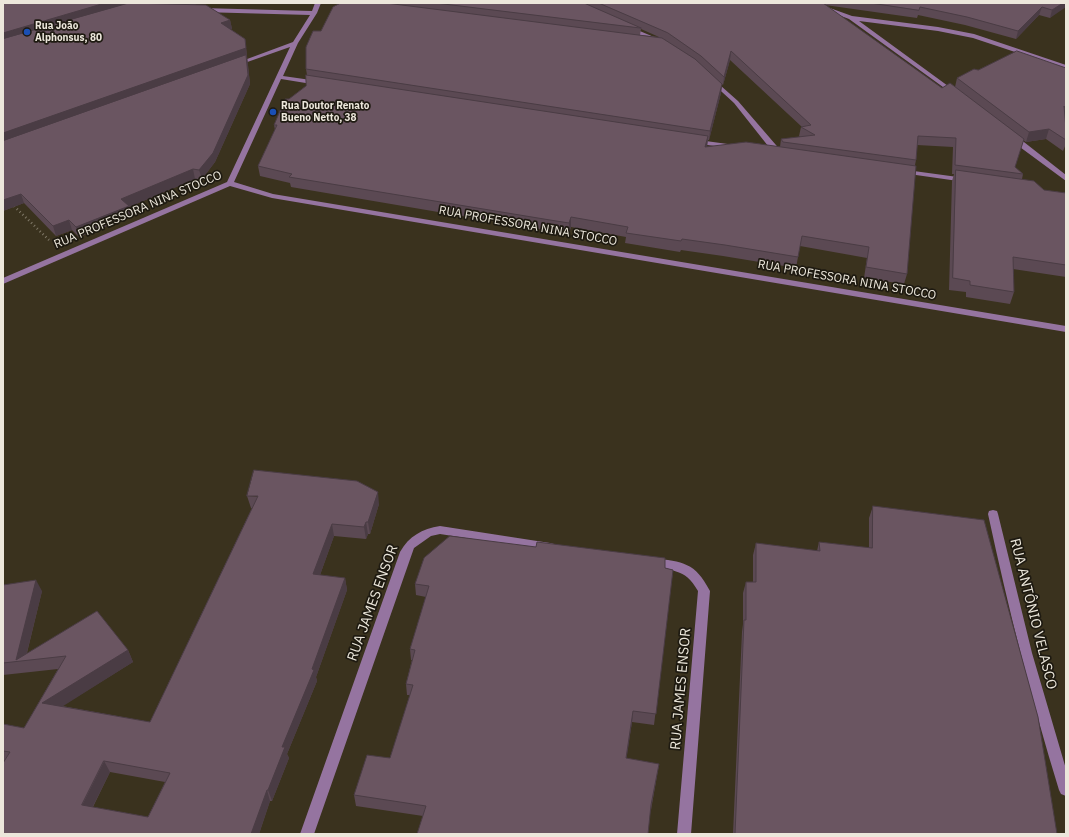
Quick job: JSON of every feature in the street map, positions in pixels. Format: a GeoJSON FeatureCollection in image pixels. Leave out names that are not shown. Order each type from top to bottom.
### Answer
{"type":"FeatureCollection","features":[{"type":"Feature","properties":{"kind":"street"},"geometry":{"type":"LineString","coordinates":[[230,184],[295,43],[314,13],[318,3]]}},
{"type":"Feature","properties":{"kind":"street"},"geometry":{"type":"LineString","coordinates":[[810,3],[851,18],[938,29],[974,36],[1066,67]]}},
{"type":"Feature","properties":{"kind":"street"},"geometry":{"type":"LineString","coordinates":[[195,9],[314,13]]}},
{"type":"Feature","properties":{"kind":"street"},"geometry":{"type":"LineString","coordinates":[[851,18],[961,98]]}},
{"type":"Feature","properties":{"kind":"street"},"geometry":{"type":"LineString","coordinates":[[623,26],[664,43],[633,39]]}},
{"type":"Feature","properties":{"kind":"street"},"geometry":{"type":"LineString","coordinates":[[228,67],[295,43]]}},
{"type":"Feature","properties":{"kind":"street"},"geometry":{"type":"LineString","coordinates":[[708,76],[736,102],[779,154]]}},
{"type":"Feature","properties":{"kind":"street"},"geometry":{"type":"LineString","coordinates":[[279,77],[326,84]]}},
{"type":"Feature","properties":{"kind":"street"},"geometry":{"type":"LineString","coordinates":[[1004,131],[1066,179]]}},
{"type":"Feature","properties":{"kind":"street"},"geometry":{"type":"LineString","coordinates":[[685,140],[740,148]]}},
{"type":"Feature","properties":{"kind":"street"},"geometry":{"type":"LineString","coordinates":[[895,170],[973,181]]}},
{"type":"Feature","properties":{"kind":"street","name":"RUA PROFESSORA NINA STOCCO"},"geometry":{"type":"LineString","coordinates":[[3,281],[63,254],[230,184],[272,196],[1066,329]]}},
{"type":"Feature","properties":{"kind":"street","name":"RUA ANTÔNIO VELASCO"},"geometry":{"type":"LineString","coordinates":[[993,514],[1011,592],[1052,747],[1066,790]]}},
{"type":"Feature","properties":{"kind":"street","name":"RUA JAMES ENSOR"},"geometry":{"type":"LineString","coordinates":[[307,834],[406,552],[410,545],[422,536],[440,530],[563,549]]}},
{"type":"Feature","properties":{"kind":"street","name":"RUA JAMES ENSOR"},"geometry":{"type":"LineString","coordinates":[[640,560],[678,566],[687,569],[697,577],[704,591],[684,834]]}},
{"type":"Feature","properties":{"kind":"path"},"geometry":{"type":"LineString","coordinates":[[14,206],[63,254]]}},
{"type":"Feature","properties":{"kind":"building"},"geometry":{"type":"Polygon","coordinates":[[[3,3],[105,3],[3,33],[3,3]]]}},
{"type":"Feature","properties":{"kind":"building"},"geometry":{"type":"Polygon","coordinates":[[[129,3],[206,5],[230,20],[221,23],[245,39],[246,48],[3,133],[3,39],[129,3]]]}},
{"type":"Feature","properties":{"kind":"building"},"geometry":{"type":"Polygon","coordinates":[[[341,3],[386,3],[662,38],[695,59],[722,84],[710,131],[306,69],[306,47],[313,31],[321,31],[333,7],[341,3]]]}},
{"type":"Feature","properties":{"kind":"building"},"geometry":{"type":"Polygon","coordinates":[[[436,3],[584,3],[641,28],[436,3]]]}},
{"type":"Feature","properties":{"kind":"building"},"geometry":{"type":"Polygon","coordinates":[[[599,3],[823,3],[942,88],[950,83],[1024,139],[1015,167],[1023,174],[955,165],[956,138],[918,136],[916,160],[783,142],[781,139],[815,135],[801,127],[811,125],[731,51],[724,77],[701,56],[668,33],[599,3]]]}},
{"type":"Feature","properties":{"kind":"building"},"geometry":{"type":"Polygon","coordinates":[[[871,3],[1063,3],[1052,10],[1042,7],[1018,31],[967,17],[920,7],[919,10],[871,3]]]}},
{"type":"Feature","properties":{"kind":"building"},"geometry":{"type":"Polygon","coordinates":[[[1017,51],[1066,68],[1066,109],[1064,106],[1066,140],[1049,129],[1029,132],[957,78],[974,69],[978,70],[1017,51]]]}},
{"type":"Feature","properties":{"kind":"building"},"geometry":{"type":"Polygon","coordinates":[[[246,55],[248,75],[213,153],[199,170],[193,169],[121,199],[129,206],[76,227],[69,220],[53,226],[21,194],[3,200],[3,141],[246,55]]]}},
{"type":"Feature","properties":{"kind":"building"},"geometry":{"type":"Polygon","coordinates":[[[306,75],[708,136],[705,147],[746,142],[916,166],[907,274],[866,267],[869,247],[802,236],[798,257],[682,239],[681,241],[626,233],[628,227],[571,217],[569,223],[289,177],[292,174],[258,166],[277,125],[274,125],[285,99],[289,99],[306,86],[306,75]]]}},
{"type":"Feature","properties":{"kind":"building"},"geometry":{"type":"Polygon","coordinates":[[[956,170],[1034,181],[1044,190],[1066,193],[1066,265],[1013,257],[1014,292],[970,285],[970,281],[953,278],[956,170]]]}},
{"type":"Feature","properties":{"kind":"building"},"geometry":{"type":"Polygon","coordinates":[[[254,470],[357,481],[378,492],[368,522],[366,522],[364,527],[332,524],[313,574],[345,578],[312,669],[314,670],[282,747],[285,747],[251,834],[3,834],[3,763],[10,752],[3,751],[3,724],[24,728],[66,656],[3,663],[3,585],[36,580],[16,660],[97,611],[128,650],[42,703],[150,722],[258,496],[247,496],[254,470]],[[104,761],[82,805],[148,817],[170,773],[104,761]]]}},
{"type":"Feature","properties":{"kind":"building"},"geometry":{"type":"Polygon","coordinates":[[[873,506],[984,520],[1038,717],[1057,834],[735,834],[744,620],[746,620],[746,582],[756,582],[756,543],[820,551],[819,542],[872,548],[873,506]]]}},
{"type":"Feature","properties":{"kind":"building"},"geometry":{"type":"Polygon","coordinates":[[[450,536],[536,547],[537,542],[665,558],[665,568],[673,570],[656,714],[633,711],[626,758],[659,764],[651,805],[648,834],[417,834],[426,806],[354,795],[367,755],[390,758],[413,685],[406,684],[415,650],[410,649],[429,586],[415,584],[424,558],[450,536]]]}},
{"type":"Feature","properties":{"kind":"place","name":"Rua João Alphonsus, 80"},"geometry":{"type":"Point","coordinates":[27,32]}},
{"type":"Feature","properties":{"kind":"place","name":"Rua Doutor Renato Bueno Netto, 38"},"geometry":{"type":"Point","coordinates":[273,112]}}]}
